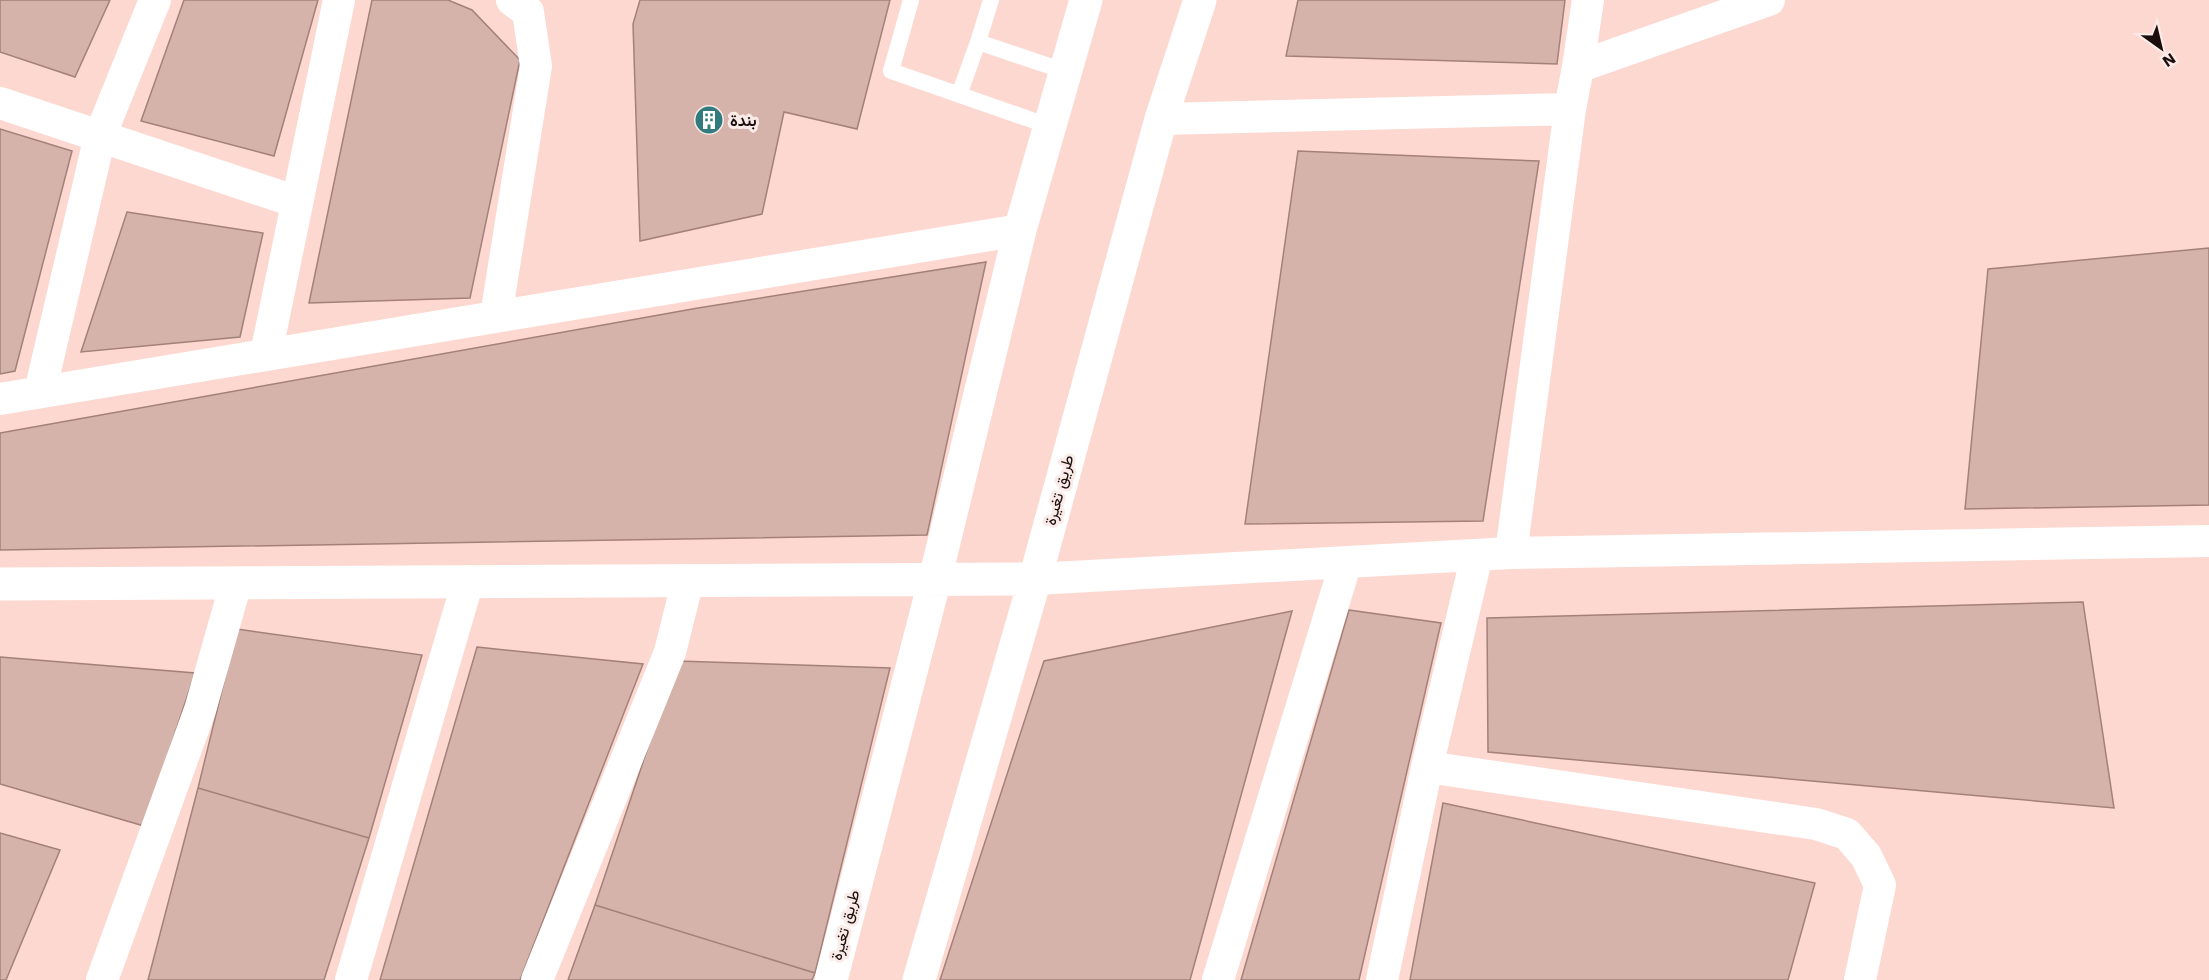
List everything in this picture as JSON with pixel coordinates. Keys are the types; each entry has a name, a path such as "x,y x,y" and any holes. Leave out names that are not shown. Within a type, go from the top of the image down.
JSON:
{"main road":[{"name":"طريق تغيرة","path":"831,980 935,579 1020,230 1086,0"},
{"name":"طريق تغيرة","path":"918,980 1035,579 1161,119 1200,0"},
{"path":"0,584 1035,579"}],"street":[{"path":"40,392 100,136 155,0"},
{"path":"266,354 339,0"},
{"path":"496,316 536,66 528,12 512,0"},
{"path":"1511,553 1570,109 1588,0"},
{"path":"1578,67 1769,0"},
{"path":"0,103 297,202"},
{"path":"1161,119 1570,109"},
{"path":"0,399 1020,230"},
{"path":"1035,579 1511,553 2209,541"},
{"path":"1382,980 1427,767 1477,555"},
{"path":"1218,980 1346,562"},
{"path":"537,980 670,652 688,580"},
{"path":"351,980 468,581"},
{"path":"102,980 200,710 236,583"},
{"path":"1427,767 1816,824 1848,834 1866,856 1880,885 1860,980"}],"lane":[{"path":"911,0 891,71 1049,126"},
{"path":"959,95 990,0"},
{"path":"978,42 1064,71"}],"building":[{"path":"0,0 110,0 75,77 0,52"},
{"path":"184,0 318,0 274,156 141,121"},
{"path":"372,0 448,0 472,10 520,60 470,298 309,303"},
{"name":"بندة","path":"640,0 890,0 857,129 784,112 762,214 640,241 633,24"},
{"path":"1298,0 1565,0 1557,64 1286,56"},
{"path":"0,129 72,151 15,371 0,374"},
{"path":"1298,151 1539,161 1483,521 1245,524"},
{"path":"127,212 263,233 240,337 81,352"},
{"path":"2209,248 2209,505 1965,509 1988,269"},
{"path":"986,262 927,535 0,550 0,433 698,308"},
{"path":"2083,602 2114,808 1488,752 1487,618"},
{"path":"1349,610 1441,623 1359,980 1241,980"},
{"path":"1292,611 1190,980 940,980 1044,661"},
{"path":"237,629 422,655 369,838 198,788"},
{"path":"477,647 643,664 520,980 380,980"},
{"path":"0,657 195,673 144,826 0,784"},
{"path":"677,661 890,668 815,973 595,905"},
{"path":"198,788 369,838 324,980 148,980"},
{"path":"1443,803 1815,883 1788,980 1410,980"},
{"path":"0,833 60,850 6,980 0,980"},
{"path":"595,905 815,973 812,980 568,980"}],"place":[{"name":"بندة","path":"709,120"}]}
